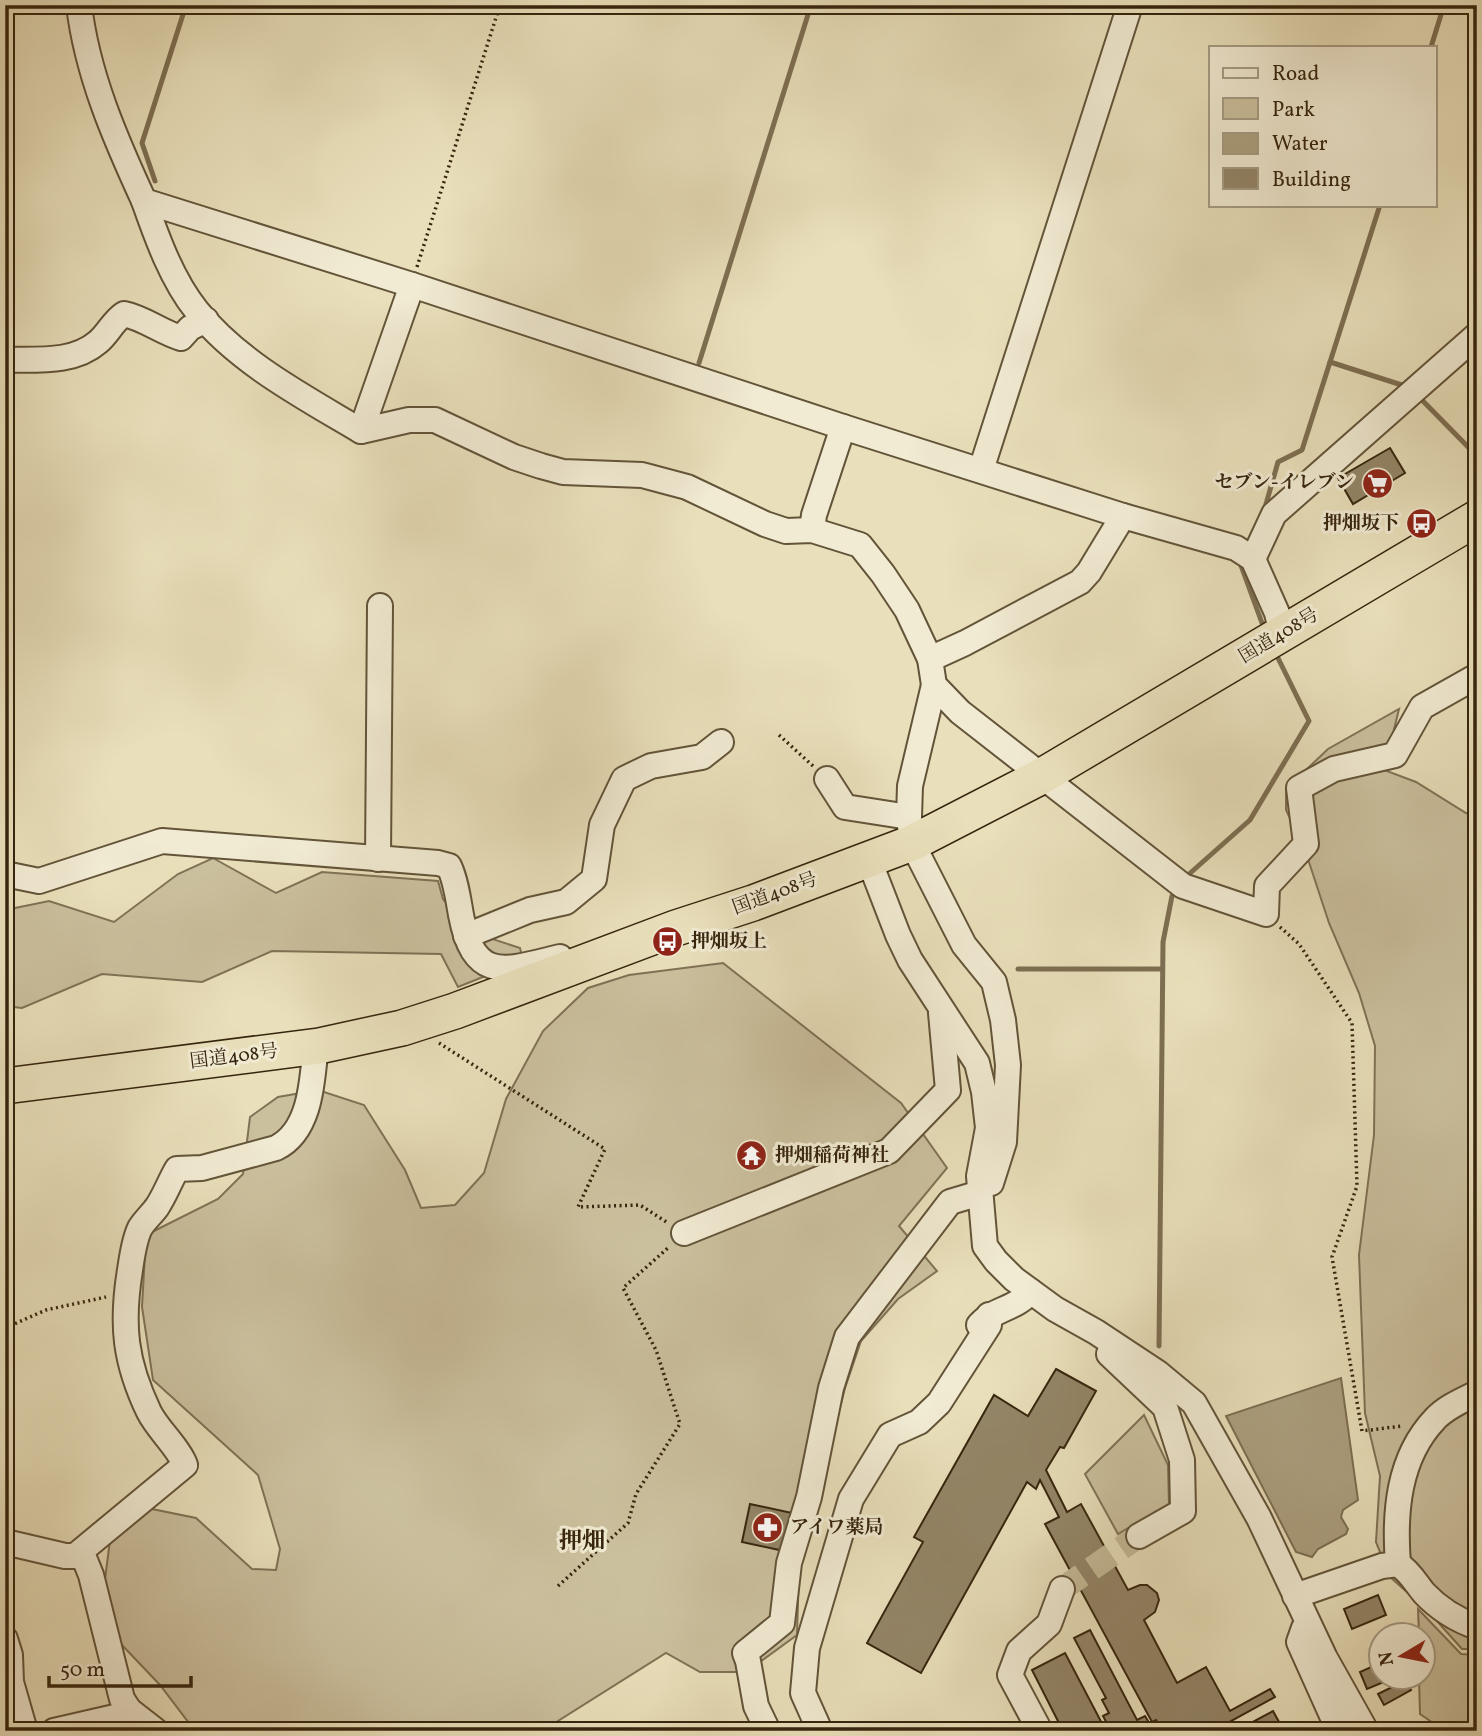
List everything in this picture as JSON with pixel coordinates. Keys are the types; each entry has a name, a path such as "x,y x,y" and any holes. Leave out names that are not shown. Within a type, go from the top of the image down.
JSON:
{"highway":[{"name":"国道408号","path":"5,1086 319,1046 410,1025 869,860 911,830 1042,776 1477,518"}],"street":[{"path":"79,5 96,85 113,132 177,282 198,312 250,362 360,431 409,420 435,420 541,467 564,472 642,474 687,488 786,531 812,530 860,545 883,574 907,610 930,659 934,685 910,786 911,830 964,945 994,982 1003,1020 1008,1065 1004,1142 981,1201"},
{"path":"981,470 1130,5"},
{"path":"144,201 412,285 1123,516 1236,548 1253,559 1277,612 1282,635"},
{"path":"360,431 412,285"},
{"path":"5,360 58,359 77,354 97,343 124,314 133,315 164,333 181,338 190,328 206,320"},
{"path":"1253,559 1274,514 1477,335"},
{"path":"812,530 814,515 843,427"},
{"path":"930,659 1080,582 1123,516"},
{"path":"378,859 380,606"},
{"path":"934,685 960,712 1183,886 1266,914 1267,886 1306,844 1299,788 1334,769 1395,755 1422,707 1477,676"},
{"path":"466,936 530,910 566,902 594,879 602,825 624,779 651,766 702,757 721,742"},
{"path":"827,779 845,807 911,830"},
{"path":"5,874 39,881 162,841 438,863 449,866 453,874 466,936 476,955 495,968 510,970 676,928"},
{"path":"869,860 910,960 977,1063 988,1128 979,1176 985,1245 996,1261 1030,1291 1158,1373 1194,1403 1259,1518 1307,1621 1366,1731"},
{"path":"684,1233 889,1151 948,1090 941,1009"},
{"path":"5,1542 75,1556 82,1553 185,1465 183,1458 152,1417 138,1388 126,1347 126,1293 140,1228 158,1206 177,1169 202,1168 287,1143 299,1127 307,1108 315,1053 319,1046"},
{"path":"768,1731 756,1706 748,1661 744,1653 782,1623 789,1563 808,1497 831,1388 847,1337 950,1202 981,1201"},
{"path":"820,1731 803,1693 807,1648 851,1499 890,1434 919,1422 939,1403 989,1325 989,1315 1024,1300 1030,1291"},
{"path":"1096,1332 1107,1352 1165,1408 1182,1460 1183,1511 1139,1536"},
{"path":"1398,1564 1396,1535 1402,1477 1412,1449 1435,1419 1477,1393"},
{"path":"82,1553 91,1575 122,1699 129,1710 156,1731"},
{"path":"1295,1595 1382,1566 1398,1564 1410,1572 1424,1593 1443,1610 1462,1622 1477,1627"},
{"path":"1040,1731 1010,1675 1019,1651 1049,1624 1062,1589"},
{"path":"1307,1621 1299,1642 1339,1731"},
{"path":"5,1639 10,1655 11,1682 25,1731"},
{"path":"54,1731 115,1717 129,1710"}],"path":[{"path":"412,285 500,5"},
{"path":"779,735 827,779"},
{"path":"1266,914 1299,944 1352,1023 1357,1186 1332,1257 1362,1431 1417,1425 1428,1429"},
{"path":"410,1025 605,1149 578,1207 640,1205 684,1233 623,1288 656,1350 680,1424 636,1494 628,1523 558,1586"},
{"path":"5,1328 46,1310 126,1293"}],"green space":[{"path":"1399,709 1384,770 1416,782 1466,813 1477,816 1477,1649 1462,1649 1428,1611 1390,1577 1376,1542 1380,1476 1365,1413 1359,1255 1374,1135 1375,1046 1359,993 1329,923 1305,850 1286,810 1286,789 1328,749"},
{"path":"213,858 276,893 322,872 438,881 443,899 468,931 520,948 523,961 458,987 441,954 272,951 202,982 102,974 22,1008 5,1006 5,910 49,901 114,922 178,874"},
{"path":"723,963 901,1103 947,1168 899,1226 937,1271 898,1299 861,1341 845,1388 799,1571 797,1635 746,1672 700,1672 666,1653 542,1731 195,1731 160,1685 120,1643 104,1587 110,1540 127,1504 196,1518 252,1569 276,1570 280,1549 258,1475 153,1380 142,1307 146,1235 218,1199 243,1174 250,1117 278,1097 318,1090 364,1105 405,1170 421,1208 455,1205 484,1173 506,1099 543,1031 588,988 629,975"},
{"path":"1144,1415 1168,1465 1169,1504 1118,1534 1085,1474"},
{"path":"1418,1609 1429,1620 1418,1620"},
{"path":"1436,1628 1461,1654 1477,1655 1477,1731 1445,1731 1420,1714 1419,1690 1436,1690"}],"water":[{"path":"1341,1378 1358,1500 1343,1510 1341,1517 1348,1529 1346,1534 1318,1549 1312,1557 1296,1552 1226,1416"}],"building":[{"path":"1390,448 1405,473 1353,504 1338,478"},
{"path":"1056,1369 1096,1391 1064,1448 1060,1447 1046,1470 1067,1512 1081,1504 1128,1590 1147,1585 1157,1593 1159,1600 1155,1612 1144,1620 1177,1683 1206,1667 1230,1711 1270,1689 1275,1697 1213,1731 1162,1731 1156,1720 1152,1722 1045,1524 1059,1517 1040,1480 1036,1489 1027,1482 921,1673 867,1643 923,1542 914,1537 994,1395 1028,1416"},
{"name":"アイワ薬局","path":"750,1504 792,1513 784,1551 742,1542"},
{"path":"1378,1595 1386,1615 1366,1620 1366,1623 1352,1629 1344,1609"},
{"path":"1090,1630 1137,1720 1145,1716 1151,1726 1157,1723 1161,1731 1111,1731 1103,1716 1109,1713 1102,1700 1106,1698 1074,1638"},
{"path":"1065,1653 1106,1731 1063,1731 1032,1670"},
{"path":"1366,1669 1366,1687 1360,1672"},
{"path":"1386,1690 1411,1690 1384,1705 1378,1694"},
{"path":"1273,1711 1284,1731 1236,1731"},
{"path":"1021,1721 1026,1731 1003,1731"}],"waterway":[{"path":"155,181 142,143 186,5"},
{"path":"699,363 811,5"},
{"path":"1431,46 1444,5"},
{"path":"1264,511 1278,462 1302,450 1380,206"},
{"path":"1330,362 1408,387"},
{"path":"1418,396 1477,456"},
{"path":"1239,560 1262,623"},
{"path":"1188,875 1250,820 1309,721 1277,656"},
{"path":"1159,1346 1163,942 1172,896"},
{"path":"1018,969 1162,969"}],"tunnel":[{"path":"1062,1589 1139,1536"}],"place":[{"name":"セブン-イレブン","path":"1377,483"},
{"name":"押畑坂下","path":"1422,524"},
{"name":"押畑坂上","path":"668,942"},
{"name":"押畑稲荷神社","path":"752,1156"},
{"name":"アイワ薬局","path":"767,1528"}],"district":[{"name":"押畑","path":"582,1542"}]}
